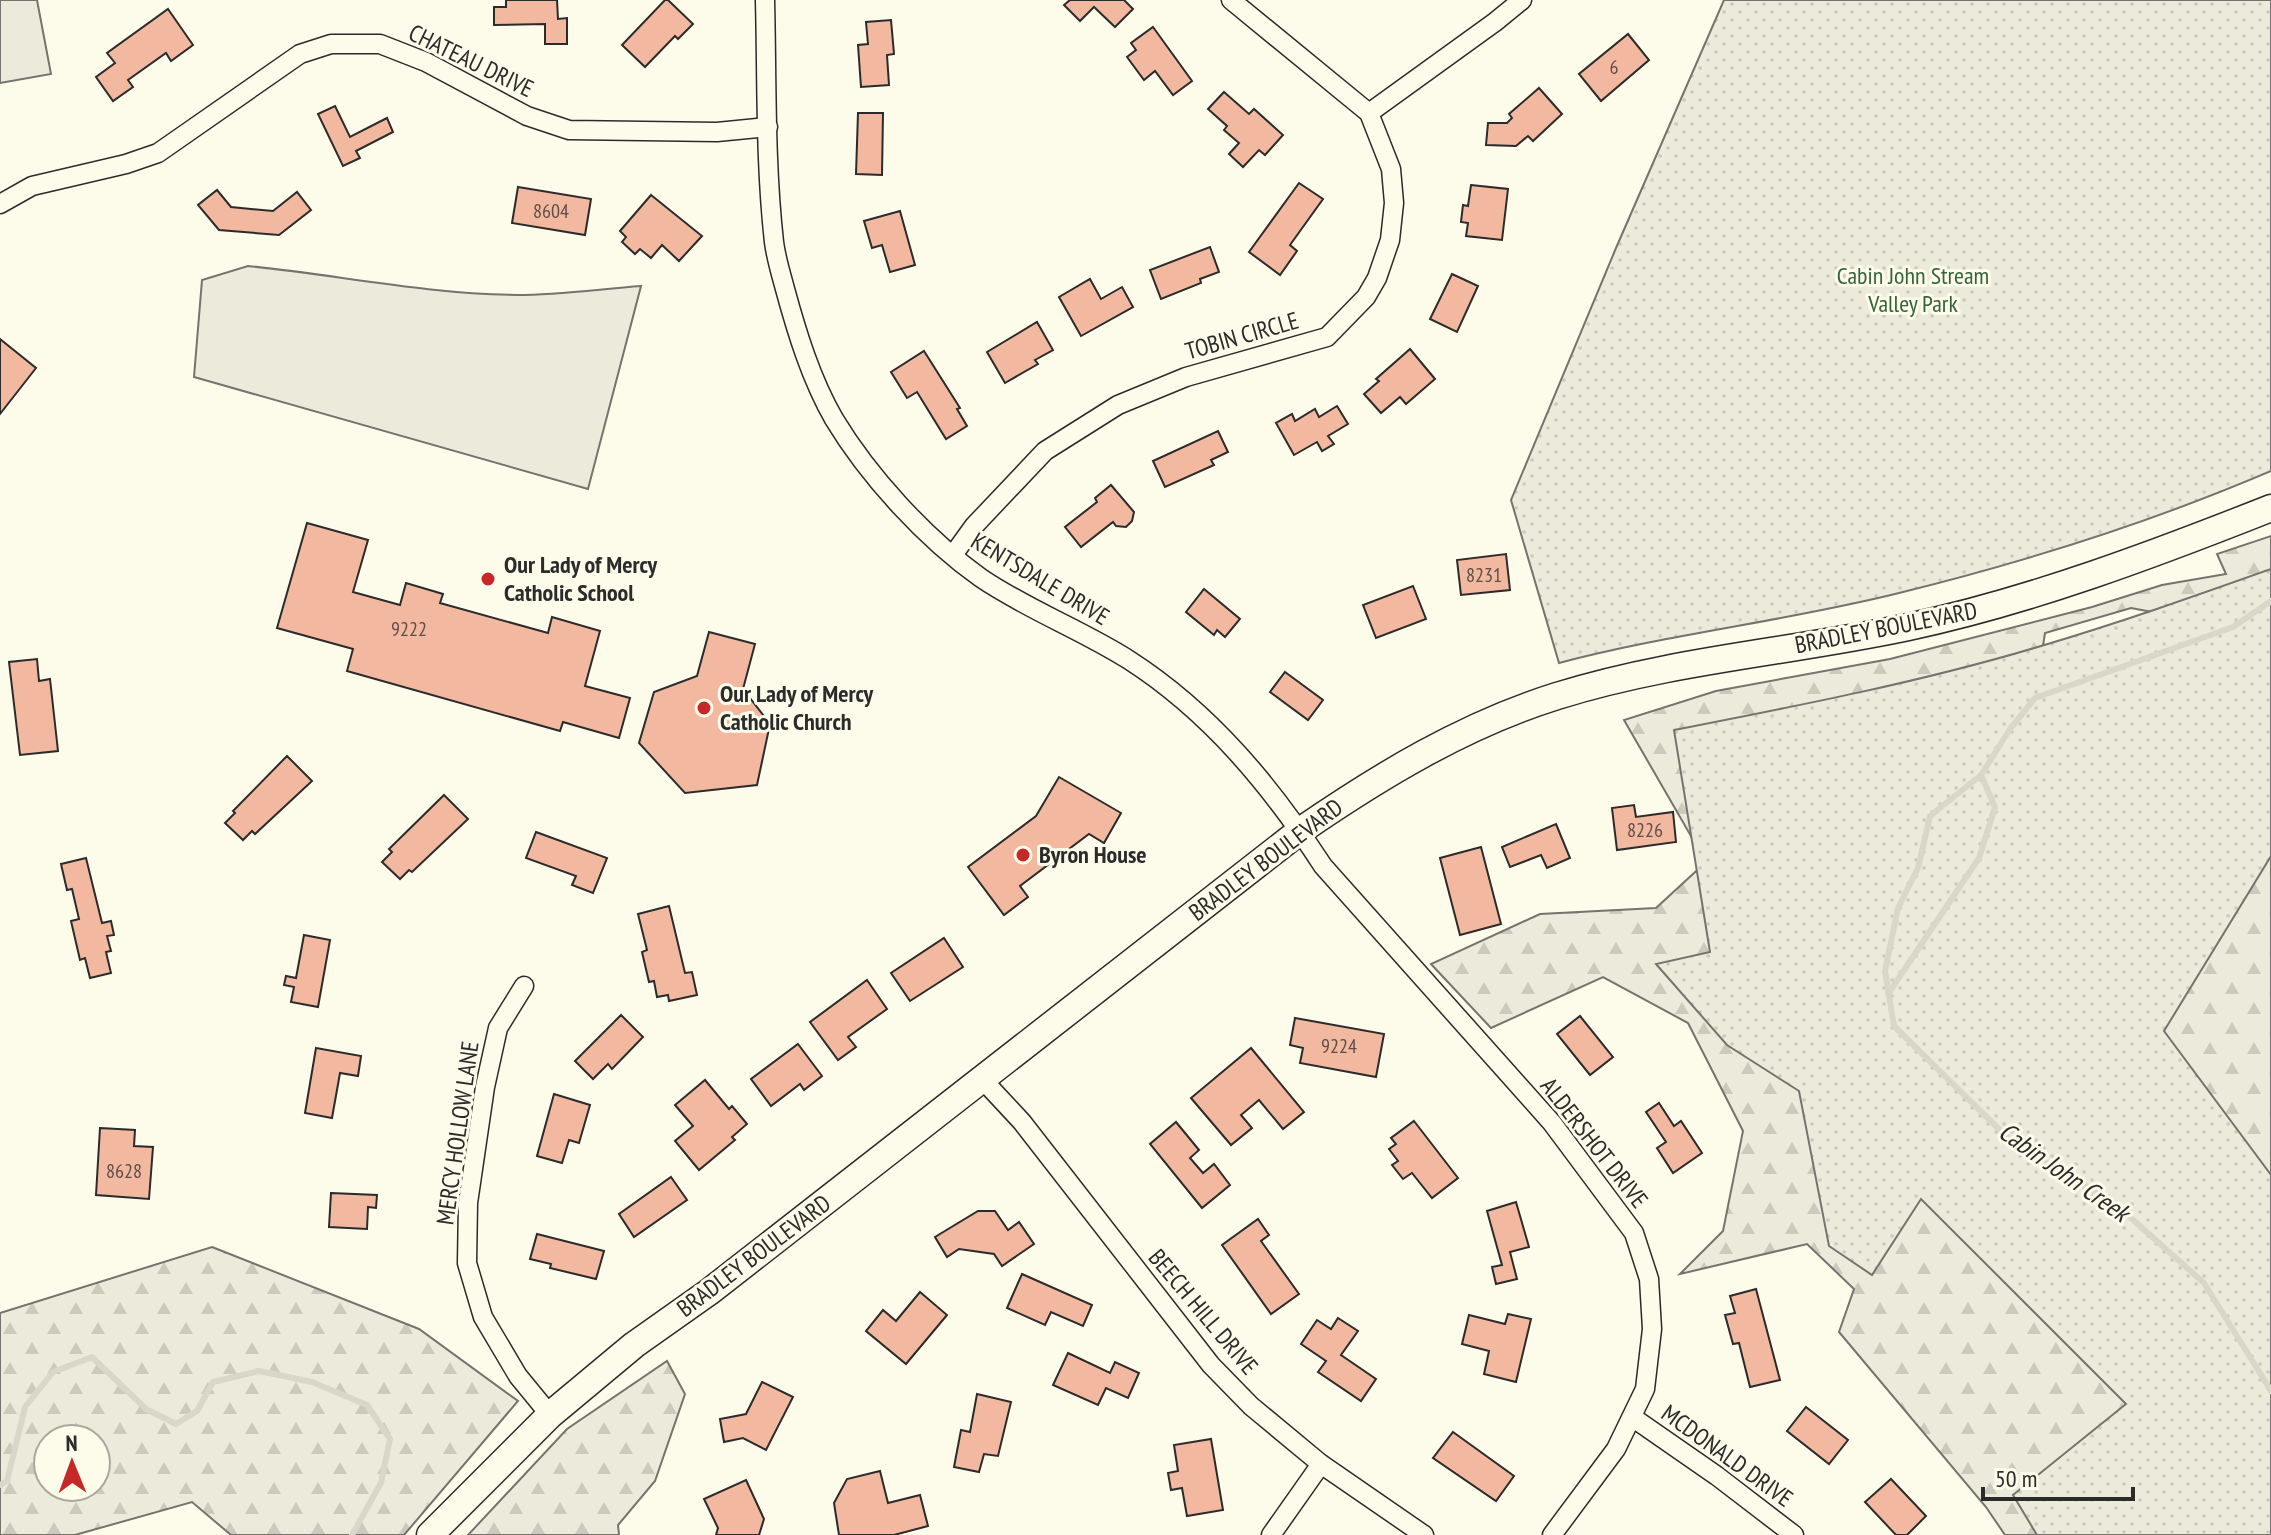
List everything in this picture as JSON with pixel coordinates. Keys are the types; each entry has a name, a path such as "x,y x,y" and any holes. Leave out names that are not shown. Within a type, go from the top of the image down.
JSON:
{"main road":[{"name":"BRADLEY BOULEVARD","path":"430,1535 550,1415 634,1345 709,1292 1300,831 1355,793 1456,736 1556,696 1662,669 1893,630 1999,604 2191,539 2271,508"}],"street":[{"name":"KENTSDALE DRIVE","path":"765,0 774,244 795,327 834,418 862,460 897,502 953,555 983,579 1128,660 1172,690 1242,755 1300,831"},
{"name":"TOBIN CIRCLE","path":"953,555 974,526 1045,451 1118,405 1186,377 1327,337 1366,297 1377,278 1390,240 1394,203 1391,169 1369,113 1231,0"},
{"path":"1369,113 1522,0"},
{"name":"CHATEAU DRIVE","path":"0,204 32,186 126,164 158,153 300,54 331,44 380,44 426,62 527,116 569,130 717,132 768,127"},
{"name":"ALDERSHOT DRIVE","path":"1300,831 1323,866 1552,1123 1634,1233 1649,1279 1652,1329 1645,1389 1616,1449 1552,1535"},
{"name":"MERCY HOLLOW LANE","path":"524,986 498,1028 485,1087 468,1203 467,1263 483,1317 518,1376 550,1415"},
{"name":"BEECH HILL DRIVE","path":"983,1080 1022,1122 1211,1365 1251,1406 1321,1464 1424,1535"},
{"name":"MCDONALD DRIVE","path":"1632,1417 1794,1535"},
{"path":"1271,1535 1321,1464"}],"green space":[{"path":"0,0 37,0 51,74 0,83"},
{"name":"Cabin John Stream Valley Park","path":"1724,0 2271,0 2271,471 2135,524 1950,580 1860,602 1645,643 1559,663 1511,500"},
{"path":"248,266 484,294 548,294 641,286 588,489 194,377 202,280"},
{"path":"2271,536 2271,1535 2005,1535 1986,1507 1839,1332 1854,1289 1807,1244 1680,1274 1723,1231 1743,1131 1688,1023 1603,977 1491,1028 1431,964 1540,914 1656,908 1706,862 1624,720 1716,691 1890,659 2092,607 2162,585 2226,574 2217,554","holes":["2131,608 2232,627 2035,697 2045,633"]},
{"path":"2271,569 2271,856 2164,1031 2271,1175 2271,1535 2037,1535 2013,1495 2126,1404 1921,1199 1872,1275 1829,1246 1799,1091 1727,1045 1656,964 1710,952 1674,730 1859,692 1996,659 2128,619"},
{"path":"212,1247 419,1329 518,1401 404,1535 231,1535 192,1502 75,1535 0,1535 0,1313"},
{"path":"667,1361 685,1394 655,1481 618,1525 619,1535 468,1535 567,1429"}],"building":[{"path":"506,0 557,0 558,19 567,18 567,44 545,44 545,24 494,25 494,7 506,7"},
{"path":"665,0 693,24 678,39 675,36 645,67 622,45"},
{"path":"1070,0 1124,0 1133,9 1115,27 1094,7 1080,21 1064,5"},
{"path":"168,9 193,45 171,61 166,53 128,80 133,87 113,101 96,77 115,63 107,53"},
{"path":"891,20 894,54 887,55 889,85 861,87 858,45 868,44 866,22"},
{"path":"1153,27 1192,81 1173,95 1155,71 1144,80 1127,57 1136,50 1131,43"},
{"path":"1628,34 1649,60 1601,101 1579,74"},
{"path":"1539,88 1562,114 1533,141 1528,136 1516,146 1486,145 1488,123 1507,123 1512,118 1509,114"},
{"path":"1224,92 1249,114 1254,109 1283,135 1265,155 1259,150 1243,167 1229,154 1239,143 1224,130 1227,126 1208,109"},
{"path":"335,106 350,137 387,118 393,132 356,151 360,158 343,166 318,114"},
{"path":"858,113 883,113 882,175 856,174"},
{"path":"1299,183 1323,199 1290,245 1297,251 1280,275 1249,252"},
{"path":"1471,185 1508,189 1502,240 1466,236 1468,223 1461,222 1463,205 1468,206"},
{"path":"518,187 591,199 585,235 512,223"},
{"path":"217,190 231,207 273,211 297,192 311,210 279,235 219,230 198,205"},
{"path":"651,195 702,236 679,261 662,245 651,258 640,249 635,254 622,242 626,237 620,231"},
{"path":"900,211 915,265 890,272 882,245 872,248 864,221"},
{"path":"1210,247 1219,272 1161,299 1150,270"},
{"path":"1452,274 1478,286 1457,332 1430,319"},
{"path":"1090,279 1101,299 1122,287 1133,307 1081,336 1059,297"},
{"path":"1037,322 1053,350 1035,360 1038,364 1005,383 987,352"},
{"path":"0,339 36,368 0,414"},
{"path":"1410,349 1435,379 1406,404 1400,397 1381,413 1364,394"},
{"path":"924,351 960,408 957,409 967,426 946,439 917,392 907,398 891,372"},
{"path":"1337,406 1348,424 1328,436 1334,444 1322,451 1317,442 1294,455 1276,423 1292,414 1295,421 1315,409 1319,417"},
{"path":"1218,431 1228,452 1211,460 1214,465 1165,487 1153,461"},
{"path":"1111,485 1134,512 1132,521 1126,527 1116,526 1113,522 1081,547 1065,527 1097,502 1095,498"},
{"path":"307,523 368,540 353,592 400,605 406,583 443,594 440,603 548,633 552,617 600,631 585,686 630,698 619,738 563,722 560,731 347,671 353,649 277,628"},
{"path":"1506,554 1510,590 1461,595 1457,560"},
{"path":"1413,586 1426,619 1376,638 1363,605"},
{"path":"1204,589 1240,619 1225,637 1217,630 1214,635 1186,612"},
{"name":"Our Lady of Mercy Catholic Church","path":"709,632 755,644 743,689 770,724 757,785 685,793 639,743 654,692 697,676"},
{"path":"37,659 39,681 50,679 58,751 20,755 9,662"},
{"path":"1285,672 1323,700 1308,720 1270,692"},
{"path":"287,756 312,781 255,834 252,831 243,840 225,823"},
{"name":"Byron House","path":"1059,777 1121,813 1104,843 1089,834 1020,886 1028,897 1004,915 968,867 1036,816"},
{"path":"444,795 468,819 412,872 409,870 400,879 382,862 392,852 389,849"},
{"path":"1634,805 1636,817 1673,812 1676,842 1617,850 1612,808"},
{"path":"1556,824 1570,858 1547,868 1541,855 1510,867 1502,847"},
{"path":"536,832 607,858 593,893 572,885 576,876 526,858"},
{"path":"1481,847 1501,924 1460,935 1440,858"},
{"path":"86,858 102,923 111,921 114,935 107,936 111,951 106,952 111,973 90,978 85,958 80,960 71,921 79,919 72,889 67,890 61,864"},
{"path":"669,906 685,973 692,972 697,995 669,1001 668,995 657,997 654,981 649,982 642,952 647,950 638,914"},
{"path":"304,935 330,940 318,1007 291,1002 294,987 284,985 286,976 296,978"},
{"path":"944,938 963,967 910,1001 891,973"},
{"path":"867,980 887,1009 848,1037 856,1047 838,1060 810,1022"},
{"path":"621,1015 643,1037 612,1069 608,1064 593,1079 575,1061"},
{"path":"1580,1016 1613,1057 1590,1075 1557,1034"},
{"path":"1295,1018 1384,1034 1376,1077 1300,1063 1303,1048 1290,1045"},
{"path":"798,1044 822,1076 804,1090 800,1084 771,1106 751,1079"},
{"path":"316,1048 361,1056 358,1076 340,1073 332,1118 305,1113"},
{"path":"1251,1048 1304,1112 1283,1129 1259,1100 1241,1115 1252,1128 1231,1145 1191,1098"},
{"path":"705,1080 729,1109 732,1106 747,1124 732,1137 735,1140 699,1170 675,1141 693,1126 675,1105"},
{"path":"554,1094 590,1105 579,1143 569,1140 562,1163 537,1156"},
{"path":"1659,1103 1674,1126 1681,1121 1702,1153 1673,1173 1657,1148 1666,1142 1646,1112"},
{"path":"1414,1121 1458,1178 1432,1198 1412,1173 1403,1179 1392,1165 1398,1161 1389,1149 1396,1144 1391,1138"},
{"path":"1176,1122 1199,1150 1190,1158 1203,1173 1214,1164 1230,1185 1202,1208 1150,1144"},
{"path":"100,1128 135,1130 134,1146 153,1147 149,1199 96,1195"},
{"path":"671,1177 687,1200 634,1237 619,1214"},
{"path":"331,1193 377,1195 376,1208 368,1207 367,1229 329,1227"},
{"path":"1516,1202 1529,1247 1510,1252 1517,1279 1496,1284 1492,1267 1502,1265 1487,1211"},
{"path":"978,1211 995,1211 1008,1230 1019,1222 1034,1244 1002,1266 994,1254 959,1249 947,1257 935,1237"},
{"path":"1258,1219 1269,1235 1261,1241 1299,1294 1271,1314 1222,1245"},
{"path":"537,1234 604,1251 596,1279 550,1268 551,1264 530,1259"},
{"path":"1022,1274 1092,1305 1083,1326 1051,1312 1045,1325 1007,1308"},
{"path":"1756,1289 1780,1380 1750,1387 1739,1343 1733,1344 1725,1315 1735,1313 1730,1296"},
{"path":"920,1292 947,1315 906,1364 866,1331 883,1310 896,1321"},
{"path":"1508,1314 1531,1319 1516,1382 1484,1374 1489,1351 1462,1344 1469,1315 1505,1324"},
{"path":"1338,1318 1358,1331 1341,1355 1376,1379 1361,1401 1318,1372 1326,1361 1301,1344 1317,1320 1331,1329"},
{"path":"1068,1353 1110,1373 1115,1362 1139,1373 1128,1398 1106,1388 1098,1405 1053,1385"},
{"path":"762,1382 793,1397 766,1450 743,1438 724,1442 720,1419 746,1414"},
{"path":"977,1394 1011,1402 998,1456 984,1454 979,1472 954,1467 961,1430 970,1432"},
{"path":"1806,1407 1848,1440 1829,1464 1787,1431"},
{"path":"1453,1432 1514,1476 1496,1501 1433,1458"},
{"path":"1211,1439 1223,1510 1187,1516 1182,1488 1171,1490 1168,1473 1178,1471 1174,1445"},
{"path":"880,1471 888,1503 920,1495 928,1526 894,1535 839,1535 834,1503 847,1479"},
{"path":"1891,1479 1926,1516 1907,1535 1896,1535 1865,1502"},
{"path":"746,1480 764,1519 759,1535 716,1535 718,1528 704,1499"}],"waterway":[{"name":"Cabin John Creek","path":"2271,601 2233,627 2035,698 2010,729 1981,775 1930,816 1918,868 1898,908 1885,971 1894,1026 2014,1144 2113,1202 2204,1283 2271,1391"},
{"name":"Cabin John Creek","path":"1888,994 1979,858 1995,807 1981,775"},
{"path":"0,1485 7,1481 25,1407 53,1372 92,1357 146,1409 176,1424 197,1411 213,1382 259,1371 312,1382 367,1405 390,1439 381,1483 352,1535"}],"place":[{"name":"Our Lady of Mercy Catholic School","path":"488,579"},
{"name":"Our Lady of Mercy Catholic Church","path":"704,708"},
{"name":"Byron House","path":"1023,855"}]}
